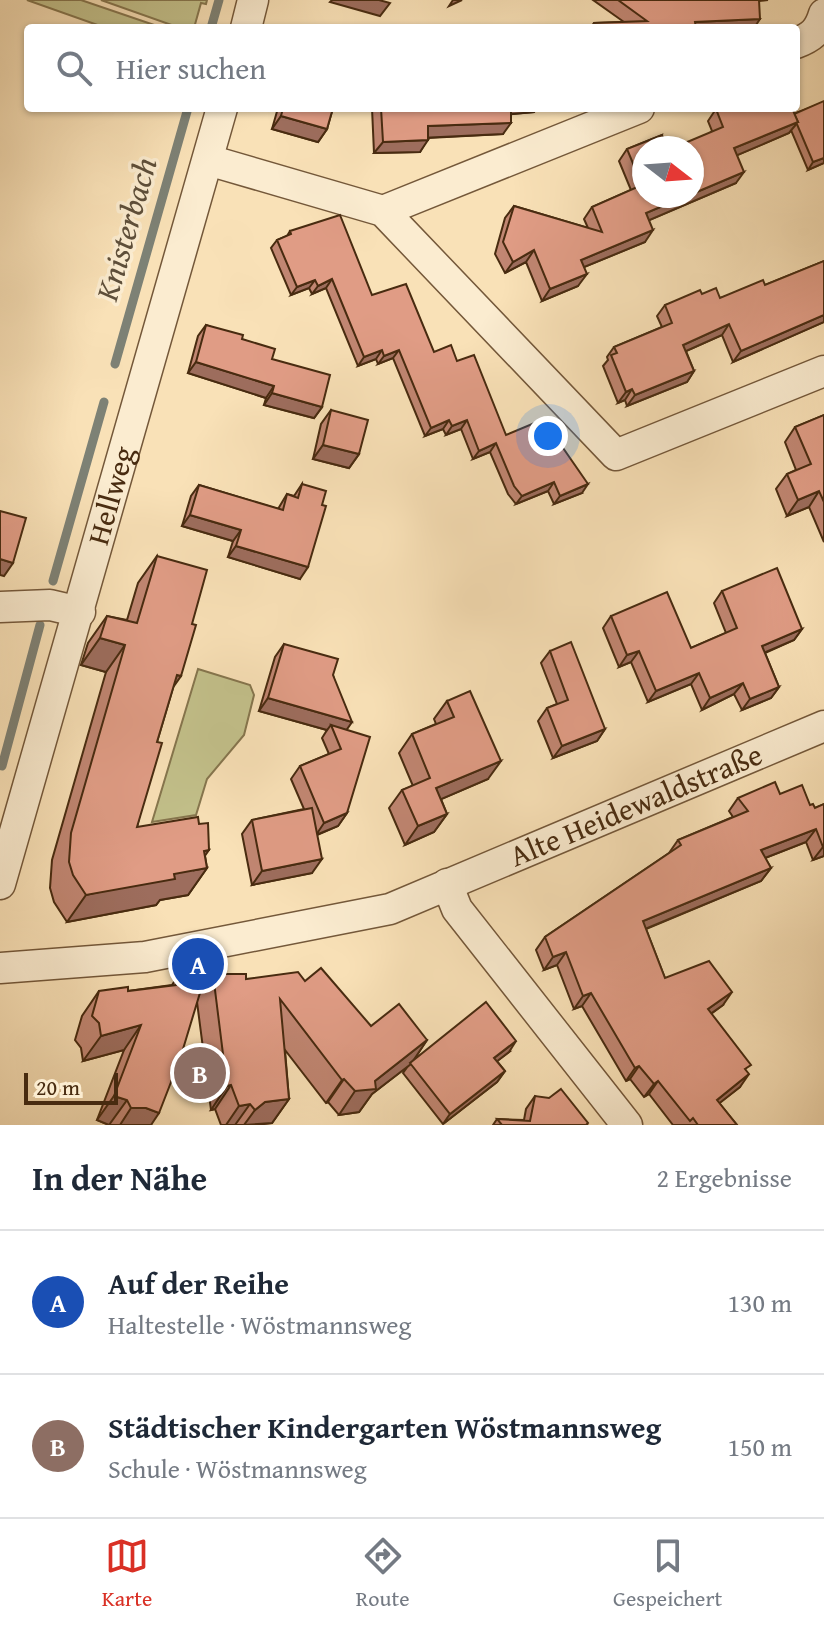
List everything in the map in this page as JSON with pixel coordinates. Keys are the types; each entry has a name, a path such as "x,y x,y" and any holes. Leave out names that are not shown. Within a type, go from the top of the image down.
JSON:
{"street":[{"path":"247,24 253,0"},
{"path":"800,42 812,37 824,14"},
{"name":"Hellweg","path":"0,884 221,112"},
{"path":"383,211 629,112"},
{"path":"208,160 383,211 616,455 824,371"},
{"path":"0,607 50,605 80,612"},
{"name":"Alte Heidewaldstraße","path":"0,968 158,955 390,909 824,726"},
{"path":"447,884 457,909 627,1125"}],"shaded area":[{"path":"27,0 81,0 151,24 95,24"},
{"path":"101,0 207,0 206,4 201,3 195,24 169,24"},
{"path":"198,669 250,685 254,695 244,735 207,779 196,815 152,822"}],"building":[{"path":"618,0 759,0 760,19 695,24 594,24 647,21"},
{"path":"824,101 824,158 813,162 796,122 794,114"},
{"path":"282,112 332,112 327,129 281,116"},
{"path":"381,112 511,112 511,123 428,126 428,140 383,142"},
{"path":"717,112 794,112 798,122 734,148 744,172 704,189 704,136 702,136 723,127"},
{"path":"632,189 632,208 658,208 646,213 653,230 581,260 587,274 550,289 534,250 513,262 503,242 514,206 602,232 592,207"},
{"path":"340,215 372,295 406,284 434,352 451,345 457,361 474,355 506,435 544,419 549,420 561,445 588,484 560,496 554,482 522,496 514,486 496,443 479,451 467,420 452,426 449,420 431,428 399,350 384,356 382,350 364,357 332,279 318,286 315,280 297,287 277,240 291,234 290,231"},
{"path":"824,261 824,315 741,351 729,324 683,345 694,371 635,395 632,389 626,392 611,355 617,353 614,347 672,323 665,305 700,290 702,294 716,288 720,298 763,280 765,285"},
{"path":"206,325 243,335 242,339 275,349 272,359 330,375 322,407 272,393 274,386 196,362"},
{"path":"331,410 368,420 359,454 323,445"},
{"path":"824,415 824,502 819,491 798,500 787,474 811,464 795,427"},
{"path":"302,484 326,491 322,505 326,506 308,567 236,546 241,530 190,515 199,485 283,510 287,494 298,498"},
{"path":"0,511 26,518 13,563 0,559"},
{"path":"157,556 207,570 192,624 196,625 157,742 162,743 137,827 198,817 199,824 208,823 209,850 204,851 207,868 174,874 175,879 86,895 69,862 71,833 125,645 100,638 107,616 137,623"},
{"path":"777,568 802,629 762,646 779,687 750,699 743,683 710,698 699,673 656,691 639,651 627,655 611,616 667,592 691,648 737,628 722,591"},
{"path":"571,642 605,729 562,746 547,708 568,700 550,651"},
{"path":"284,644 338,659 333,675 352,722 268,698"},
{"path":"470,691 501,761 436,788 447,814 418,826 402,790 430,778 412,734 454,717 447,701"},
{"path":"331,725 370,737 347,813 324,823 300,766 341,749"},
{"path":"775,782 780,794 802,785 810,805 813,804 815,808 824,804 824,847 816,829 761,850 771,868 643,921 665,978 709,961 732,992 708,1009 751,1065 745,1069 749,1074 717,1100 737,1125 698,1125 693,1118 690,1121 658,1081 654,1084 639,1066 635,1068 591,993 583,996 566,952 553,957 545,937 681,845 678,840 748,811 738,798"},
{"path":"312,808 322,859 262,871 252,820"},
{"path":"321,968 371,1026 399,1004 427,1040 375,1081 376,1089 355,1091 342,1080 280,999 289,1099 265,1102 255,1110 250,1104 239,1106 231,1085 227,1086 213,974 246,974 246,979 298,972 305,981"},
{"path":"180,973 206,973 180,1059 159,1113 146,1108 131,1108 127,1100 114,1096 141,1025 101,1036 99,1023 92,1016 99,991 176,985"},
{"path":"486,1002 516,1041 494,1058 505,1071 450,1114 410,1063"},
{"path":"561,1089 588,1123 586,1125 502,1125 497,1119 530,1121 535,1096 549,1098"}],"waterway":[{"name":"Knisterbach","path":"212,24 219,0"},
{"name":"Knisterbach","path":"115,364 187,112"},
{"name":"Knisterbach","path":"53,581 104,402"},
{"name":"Knisterbach","path":"2,766 40,625"}],"place":[{"name":"Auf der Reihe","path":"198,964"},
{"name":"Städtischer Kindergarten Wöstmannsweg","path":"200,1073"}]}
